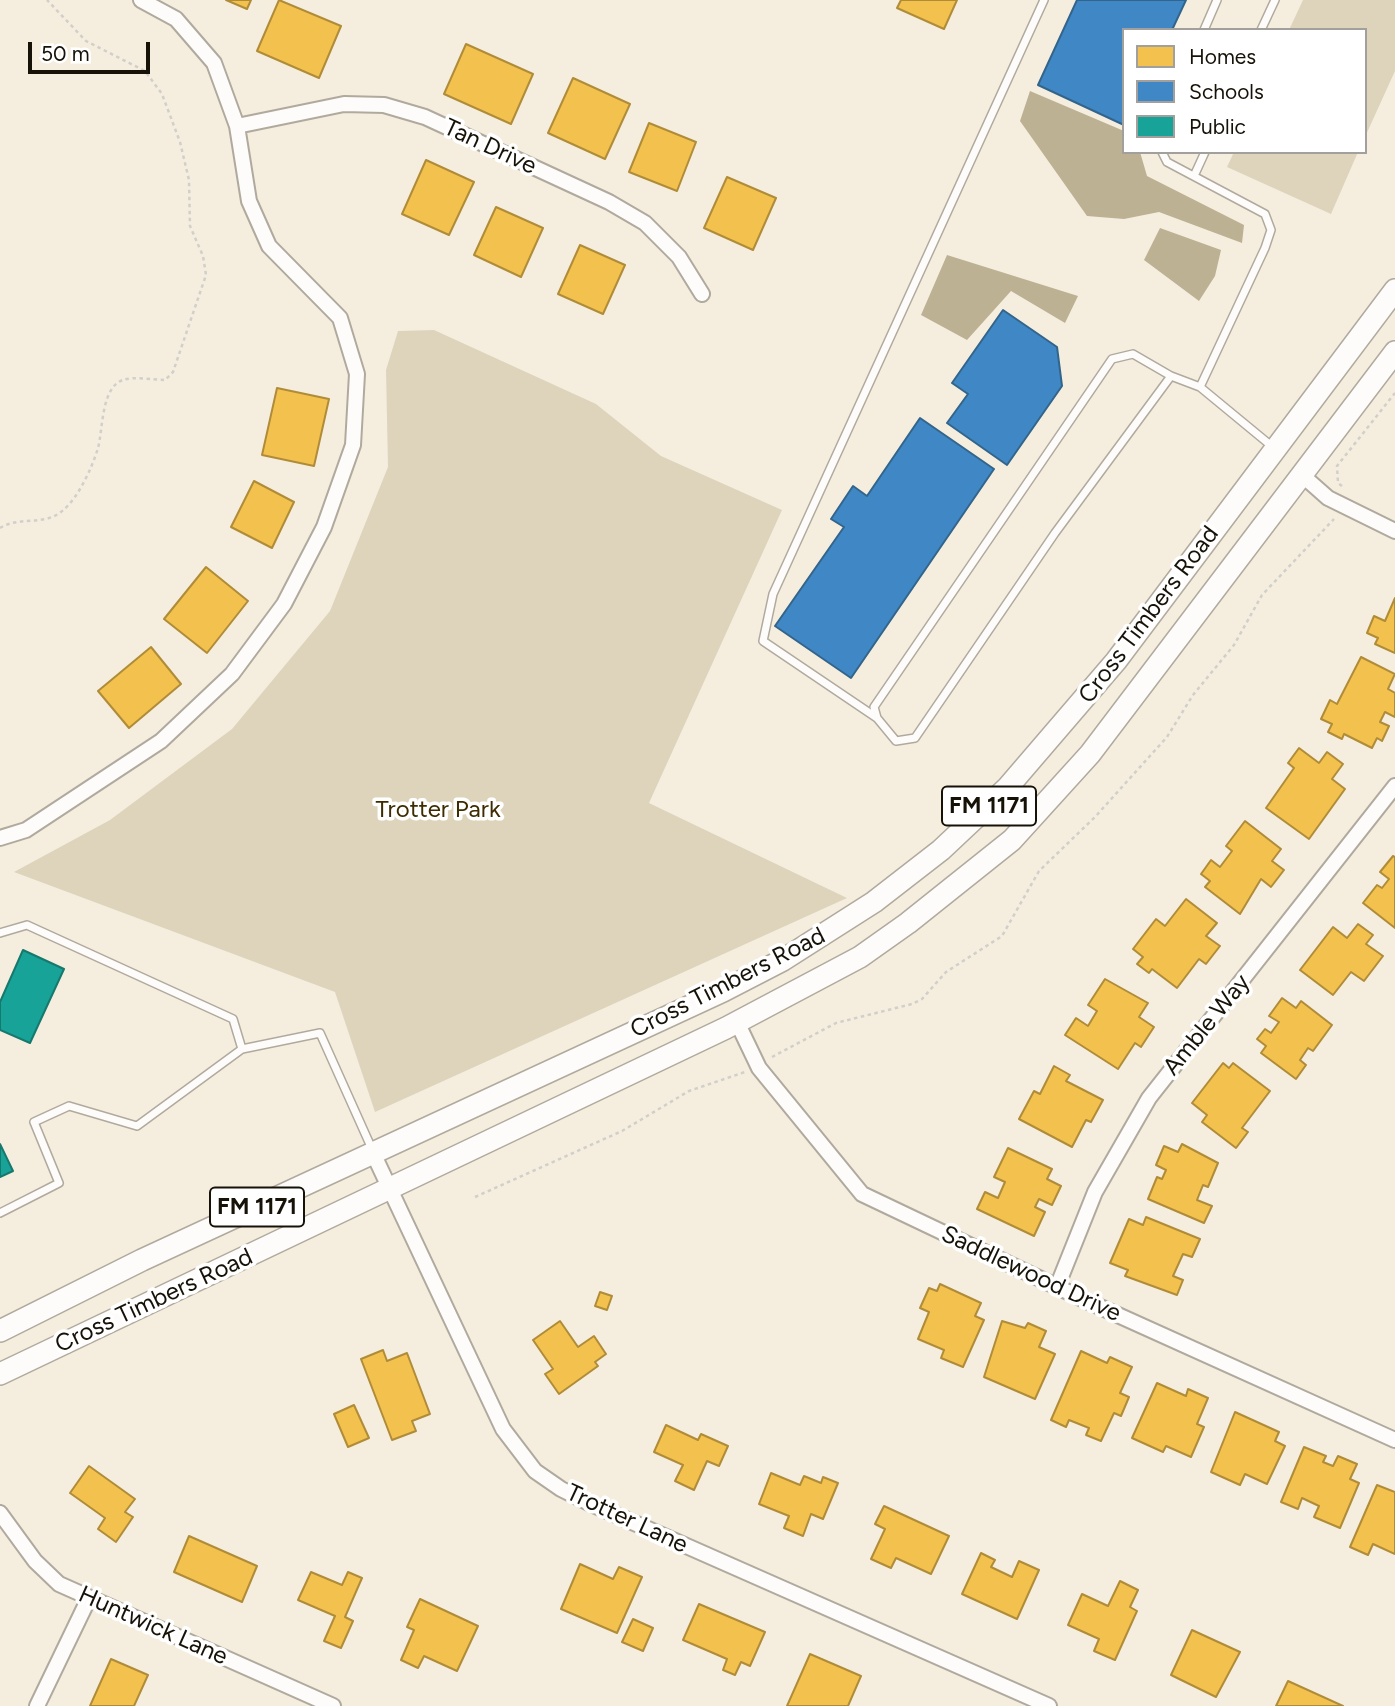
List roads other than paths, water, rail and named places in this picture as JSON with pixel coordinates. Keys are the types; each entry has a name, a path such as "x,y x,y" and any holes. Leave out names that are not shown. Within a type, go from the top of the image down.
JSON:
{"main road":[{"name":"Cross Timbers Road","path":"0,1331 142,1260 723,991 783,960 874,902 982,813 1074,713 1395,290"},
{"name":"Cross Timbers Road","path":"0,1374 737,1022 860,957 1012,840 1117,721 1395,352"},
{"path":"1274,448 1302,475"}],"street":[{"path":"0,838 26,830 161,741 232,674 290,593 324,527 353,444 357,374 340,318 269,246 249,201 237,125 214,63 176,19 141,0"},
{"name":"Tan Drive","path":"237,125 344,104 384,104 425,117 609,202 645,223 678,257 702,294"},
{"path":"1302,475 1328,498 1395,531"},
{"name":"Amble Way","path":"1057,1287 1096,1192 1149,1098 1395,786"},
{"name":"Saddlewood Drive","path":"737,1022 760,1068 862,1194 1057,1287 1395,1440"},
{"name":"Trotter Lane","path":"373,1153 503,1429 535,1471 589,1503 1049,1706"},
{"name":"Huntwick Lane","path":"0,1513 35,1561 59,1584 333,1706"},
{"path":"37,1706 89,1598"}],"lane":[{"path":"1044,0 773,594 763,641 877,718 896,741 915,738 1055,533 1171,376"},
{"path":"1205,28 1217,0"},
{"path":"1262,28 1275,0"},
{"path":"1164,154 1167,162 1265,214 1271,230 1200,387"},
{"path":"1194,176 1204,154"},
{"path":"877,718 874,707 1112,359 1133,354 1171,376 1200,387 1274,448"},
{"path":"0,933 27,925 233,1019 242,1049"},
{"path":"0,1213 59,1183 34,1122 69,1106 137,1126 242,1049 320,1033 373,1153"}],"park label":[{"name":"Trotter Park","path":"438,810"}]}
